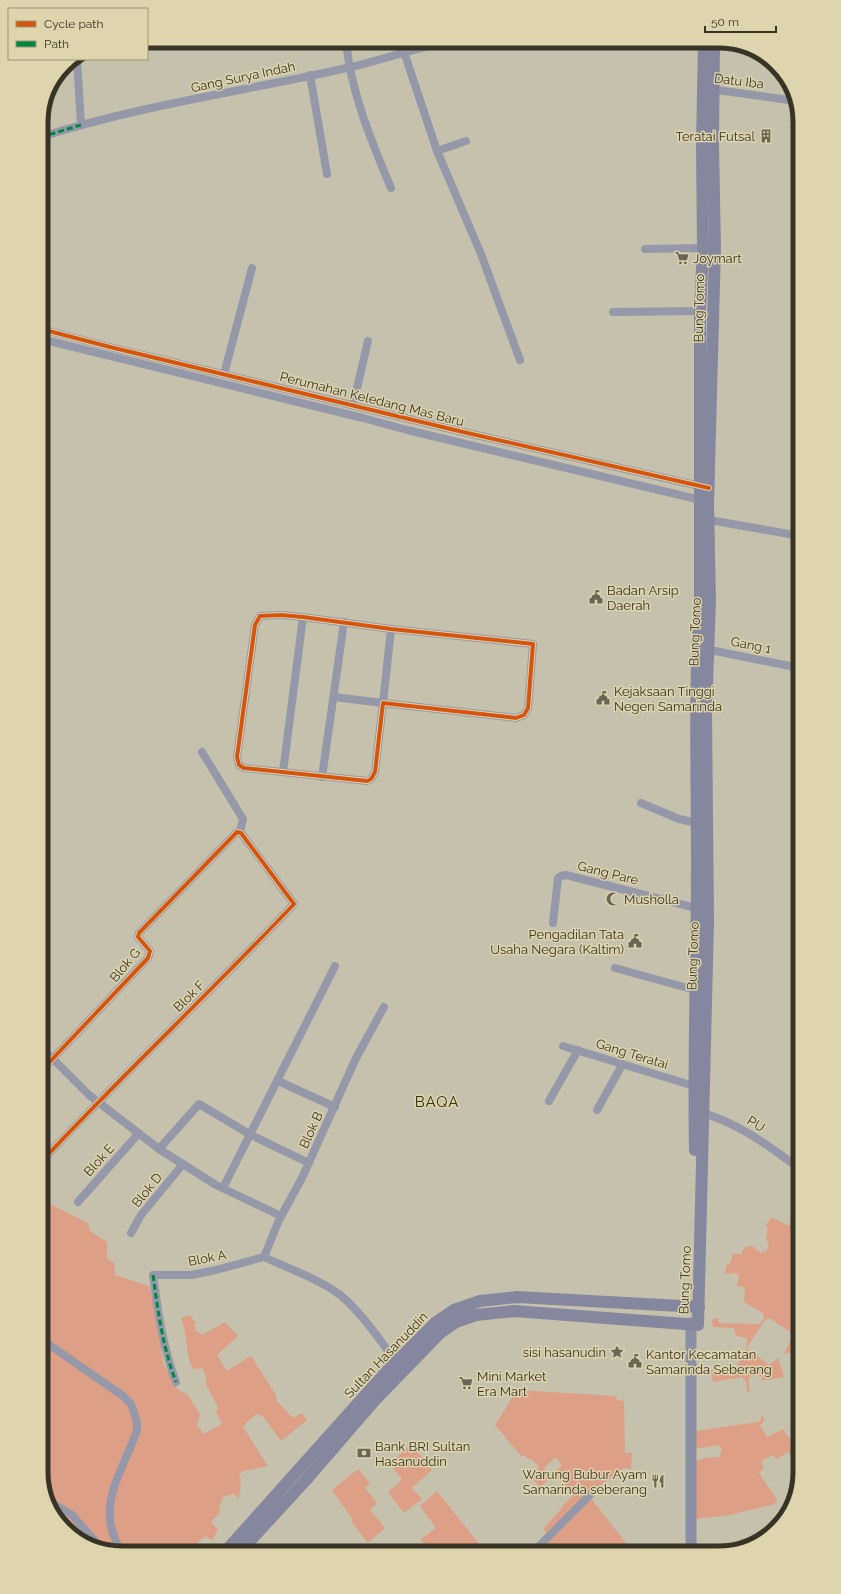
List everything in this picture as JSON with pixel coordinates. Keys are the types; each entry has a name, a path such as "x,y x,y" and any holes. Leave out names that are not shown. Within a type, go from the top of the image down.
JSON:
{"main road":[{"name":"Bung Tomo","path":"705,48 709,89"},
{"name":"Bung Tomo","path":"694,1324 706,712 700,599 704,487 700,296 709,89 713,48"},
{"name":"Bung Tomo","path":"704,487 713,350 714,296 707,145"},
{"path":"700,296 714,296"},
{"path":"700,350 713,350"},
{"name":"Bung Tomo","path":"698,1112 694,1086 696,908 702,872 697,823 702,648"},
{"name":"Sultan Hasanuddin","path":"230,1546 396,1362 435,1323 454,1310 480,1301 517,1297 660,1306 695,1306"},
{"path":"560,1314 562,1299"},
{"path":"659,1322 660,1306"},
{"name":"Sultan Hasanuddin","path":"246,1546 375,1400 440,1334 456,1322 476,1315 514,1311 694,1324"}],"street":[{"path":"347,48 348,68 365,124 391,188"},
{"name":"Gang Surya Indah","path":"48,135 81,125 234,90 348,68 421,48"},
{"path":"404,52 437,152 481,254 520,360"},
{"path":"77,63 81,125"},
{"path":"310,75 327,174"},
{"name":"Datu Iba","path":"709,89 789,101"},
{"path":"437,152 466,141"},
{"path":"645,249 703,248"},
{"path":"224,374 252,268"},
{"path":"613,312 700,311"},
{"name":"Perumahan Keledang Mas Baru","path":"48,331 463,432 704,487"},
{"path":"48,341 407,430 704,500"},
{"path":"353,405 368,342"},
{"path":"363,418 365,408"},
{"path":"704,519 793,535"},
{"path":"334,697 383,703 516,718 524,716 528,708 533,644 391,629 303,616 260,616 256,620 237,757 239,765 244,768 366,782 371,779 375,772 383,703 391,629"},
{"path":"283,772 303,616"},
{"path":"322,777 344,622"},
{"name":"Gang 1","path":"702,648 793,667"},
{"path":"202,752 242,820 239,832"},
{"path":"641,803 679,819 697,823"},
{"name":"Blok F","path":"48,1155 98,1101 294,904 239,832"},
{"name":"Blok G","path":"53,1059 149,955 150,951 138,937 138,933 239,832"},
{"name":"Gang Pare","path":"553,923 558,878 566,875 696,908"},
{"path":"223,1188 335,966"},
{"path":"615,968 695,990"},
{"name":"Blok B","path":"264,1257 283,1213 296,1191 335,1107 356,1058 384,1007"},
{"name":"Gang Teratai","path":"563,1046 694,1086"},
{"path":"549,1100 578,1050"},
{"path":"48,1054 98,1101 159,1149 223,1188 283,1213"},
{"path":"48,1064 53,1059"},
{"path":"597,1110 622,1065"},
{"path":"278,1081 335,1107"},
{"path":"159,1149 199,1104 251,1135 309,1163"},
{"name":"PU","path":"698,1112 713,1115 747,1132 793,1164"},
{"name":"Blok E","path":"78,1202 139,1133"},
{"name":"Blok D","path":"131,1233 141,1215 183,1164"},
{"path":"264,1257 333,1290 343,1298 356,1311 403,1373"},
{"name":"Blok A","path":"176,1382 168,1361 154,1275 192,1275 264,1257"},
{"name":"Bung Tomo","path":"691,1546 692,1342 694,1324"},
{"path":"48,1344 100,1378 131,1404 137,1422 137,1430 116,1480 109,1514 113,1535 119,1546"},
{"path":"539,1546 590,1495"},
{"path":"57,1506 72,1515 94,1540"}],"shaded area":[{"path":"48,1203 88,1223 90,1231 107,1242 107,1259 114,1263 115,1275 149,1286 156,1309 163,1363 178,1390 187,1394 200,1415 197,1425 204,1434 222,1424 216,1413 218,1407 205,1383 207,1379 202,1368 193,1369 188,1357 185,1331 181,1318 190,1315 195,1322 195,1330 202,1335 225,1322 238,1336 217,1355 227,1371 251,1356 276,1395 276,1400 293,1418 302,1413 307,1420 281,1441 263,1416 257,1414 243,1427 268,1466 243,1471 239,1475 241,1482 239,1499 234,1494 223,1497 219,1509 220,1512 211,1522 218,1530 212,1540 205,1536 194,1546 108,1545 85,1536 77,1531 78,1530 69,1521 53,1496 49,1486 48,1476"},
{"path":"772,1217 788,1226 791,1220 793,1221 793,1334 769,1318 765,1320 747,1349 769,1365 778,1358 784,1377 762,1380 762,1376 751,1376 749,1378 749,1392 747,1392 746,1382 742,1377 713,1382 711,1370 738,1369 740,1355 746,1350 747,1338 736,1336 734,1328 713,1327 712,1319 718,1318 719,1323 759,1324 764,1319 763,1313 744,1302 745,1287 737,1286 739,1277 737,1273 725,1274 726,1265 730,1263 733,1254 741,1254 745,1247 752,1246 761,1253 767,1250 769,1245 766,1239 768,1228 766,1225"},
{"path":"793,1334 793,1352 784,1354"},
{"path":"517,1390 616,1396 617,1400 624,1401 625,1453 632,1453 631,1469 624,1468 589,1494 548,1534 543,1529 562,1508 561,1507 573,1496 554,1473 562,1465 556,1457 544,1468 551,1477 540,1487 531,1478 539,1466 533,1460 523,1455 522,1457 495,1425"},
{"path":"761,1413 765,1421 760,1425 767,1437 783,1429 790,1439 793,1439 793,1457 788,1452 777,1459 772,1455 763,1460 761,1463 764,1468 759,1473 777,1500 775,1504 730,1515 695,1519 696,1461 705,1458 719,1457 722,1450 719,1445 695,1449 695,1431 761,1421"},
{"path":"411,1444 432,1470 412,1488 422,1499 404,1513 388,1492 402,1480 390,1464"},
{"path":"358,1469 370,1483 365,1488 377,1503 370,1510 385,1528 368,1543 351,1521 353,1520 332,1490"},
{"path":"437,1491 480,1545 425,1546 421,1539 436,1528 420,1506"},
{"path":"590,1497 628,1546 542,1546"}],"marked path":[{"path":"48,135 81,125"},
{"path":"153,1275 164,1343 176,1382"}],"cycle path":[{"path":"48,331 463,432 709,488"},
{"path":"281,615 391,629 533,644 528,708 524,715 516,718 383,703 375,772 371,779 367,781 244,768 239,765 237,757 255,625 260,616 281,615"},
{"path":"48,1064 148,958 150,951 138,937 139,933 237,832 241,833 294,904 48,1155"}],"place":[{"name":"Teratai Futsal","path":"766,136"},
{"name":"Joymart","path":"682,258"},
{"name":"Badan Arsip Daerah","path":"596,597"},
{"name":"Kejaksaan Tinggi Negeri Samarinda","path":"603,698"},
{"name":"Musholla","path":"613,899"},
{"name":"Pengadilan Tata Usaha Negara (Kaltim)","path":"635,941"},
{"name":"sisi hasanudin","path":"617,1352"},
{"name":"Kantor Kecamatan Samarinda Seberang","path":"635,1361"},
{"name":"Mini Market Era Mart","path":"466,1383"},
{"name":"Bank BRI Sultan Hasanuddin","path":"364,1453"},
{"name":"Warung Bubur Ayam Samarinda seberang","path":"658,1481"}],"district":[{"name":"BAQA","path":"437,1102"}]}
